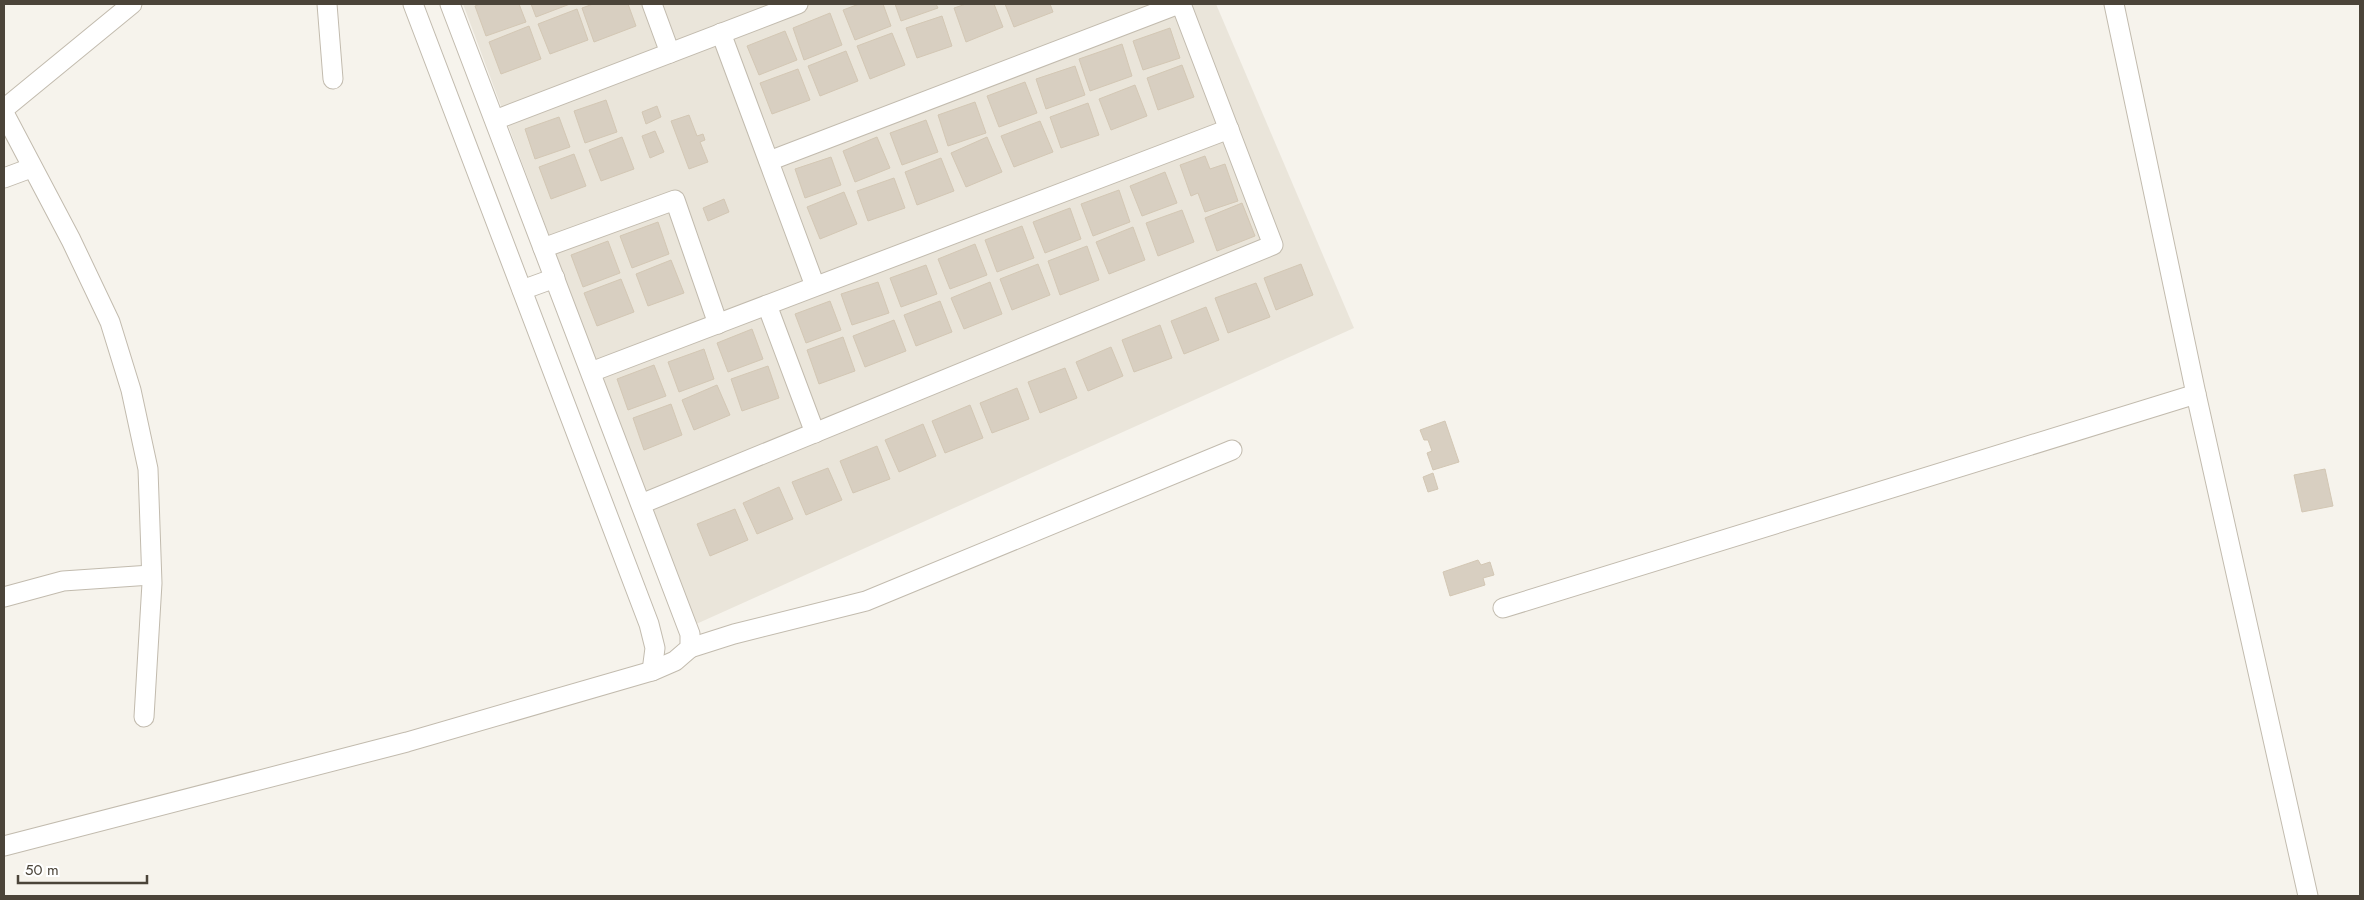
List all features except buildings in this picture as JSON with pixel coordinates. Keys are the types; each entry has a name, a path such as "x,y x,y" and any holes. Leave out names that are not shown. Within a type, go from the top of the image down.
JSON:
{"street":[{"path":"132,4 4,111 31,168 71,240 110,322 131,390 148,469 151,574 144,717"},
{"path":"328,4 333,79"},
{"path":"413,4 649,624 655,648 652,670"},
{"path":"450,4 690,634 690,648"},
{"path":"652,4 670,53"},
{"path":"494,120 798,4"},
{"path":"641,504 1273,245 1180,4 768,161"},
{"path":"2114,4 2196,394 2308,896"},
{"path":"721,33 815,286"},
{"path":"590,372 1229,129"},
{"path":"4,178 31,168"},
{"path":"543,248 675,200 718,324"},
{"path":"522,290 555,278"},
{"path":"767,305 815,433"},
{"path":"1503,608 2196,394"},
{"path":"4,846 407,742 652,670 675,661 690,648 734,634 866,601 1232,450"},
{"path":"4,597 63,581 151,574"}],"shaded area":[{"path":"463,4 1216,4 1354,328 694,625"}]}
